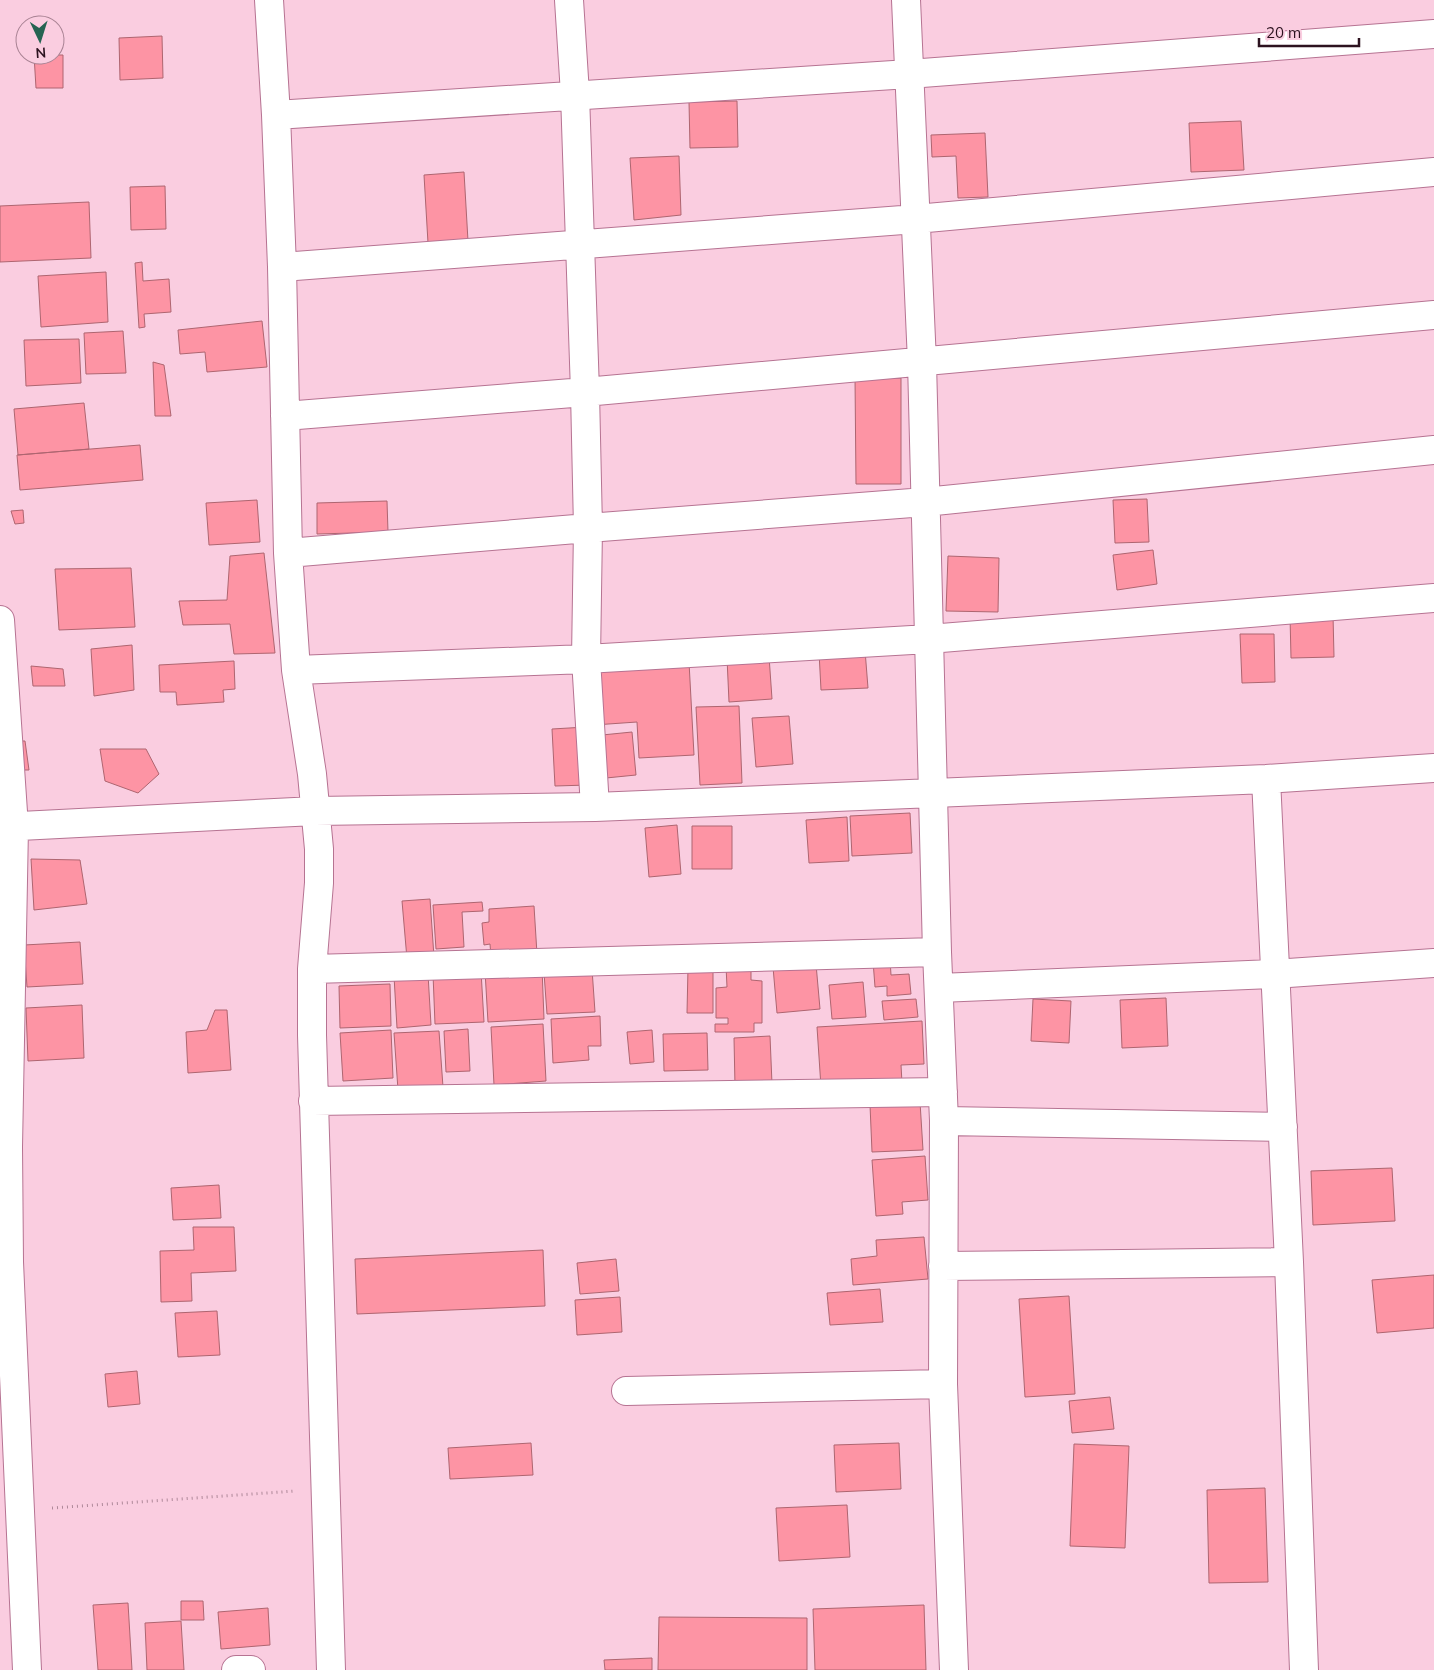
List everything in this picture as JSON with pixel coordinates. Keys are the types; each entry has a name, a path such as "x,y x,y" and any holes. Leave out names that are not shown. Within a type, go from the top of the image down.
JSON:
{"street":[{"path":"269,0 282,267 288,553 296,670 312,774 319,849 319,883 312,969 313,1101 331,1670"},
{"path":"570,0 585,392 588,528 586,659 595,807"},
{"path":"906,0 922,362 937,952 944,1121 943,1384 954,1670"},
{"path":"276,115 574,94 909,74 1434,34"},
{"path":"282,267 916,219 1434,172"},
{"path":"285,416 585,392 1434,315"},
{"path":"288,553 926,502 1434,450"},
{"path":"296,670 586,659 929,638 1434,598"},
{"path":"0,620 7,827 9,1262 27,1670"},
{"path":"7,827 315,811 595,807 934,793 1266,779 1434,768"},
{"path":"1266,779 1289,1262 1304,1670"},
{"path":"312,969 937,952"},
{"path":"939,988 1274,974 1434,963"},
{"path":"313,1101 943,1092"},
{"path":"944,1121 1283,1127"},
{"path":"943,1266 1289,1262"},
{"path":"626,1391 943,1384"},
{"path":"236,1670 251,1670"}],"path":[{"path":"20,1510 325,1489"}],"building":[{"path":"162,36 163,78 120,80 119,38"},
{"path":"35,65 63,65 63,88 36,88"},
{"path":"737,101 738,147 690,148 689,102"},
{"path":"1241,121 1244,170 1191,172 1189,123"},
{"path":"985,133 988,197 958,198 956,156 932,157 931,135"},
{"path":"679,156 681,215 634,220 630,158"},
{"path":"464,172 468,241 428,243 424,175"},
{"path":"165,186 166,229 131,230 130,187"},
{"path":"89,202 91,258 0,262 0,206"},
{"path":"142,262 143,281 169,279 171,312 144,314 145,327 139,328 135,263"},
{"path":"106,272 108,322 41,327 38,276"},
{"path":"262,321 267,367 207,372 205,352 180,354 178,330"},
{"path":"123,331 126,373 86,374 84,333"},
{"path":"79,339 81,383 26,386 24,340"},
{"path":"153,362 164,365 171,416 155,416"},
{"path":"855,378 901,378 901,484 856,484"},
{"path":"84,403 89,449 18,455 14,409"},
{"path":"140,445 143,480 20,490 17,455"},
{"path":"1147,499 1149,542 1115,543 1113,500"},
{"path":"257,500 260,542 209,545 206,503"},
{"path":"387,501 388,532 317,534 317,503"},
{"path":"23,510 24,523 15,524 11,511"},
{"path":"1153,550 1157,584 1117,590 1113,555"},
{"path":"264,553 275,653 234,654 230,624 183,625 179,601 227,600 230,556"},
{"path":"948,556 999,558 998,612 946,611"},
{"path":"131,568 135,627 59,630 55,569"},
{"path":"1333,615 1334,657 1291,658 1290,616"},
{"path":"1240,634 1274,634 1275,682 1242,683"},
{"path":"132,645 134,690 94,696 91,649"},
{"path":"865,650 868,688 821,690 819,652"},
{"path":"769,656 772,699 729,702 727,658"},
{"path":"234,661 235,689 223,690 224,702 177,705 176,692 160,692 159,665"},
{"path":"689,662 694,755 639,758 637,722 594,725 590,668"},
{"path":"31,666 63,669 65,686 33,686"},
{"path":"739,706 742,783 700,785 696,707"},
{"path":"789,716 793,764 756,767 752,718"},
{"path":"586,727 588,785 555,786 552,729"},
{"path":"632,732 636,775 596,779 592,736"},
{"path":"13,741 25,741 29,770 23,770"},
{"path":"100,749 146,749 159,774 138,793 105,781"},
{"path":"910,813 912,853 852,856 850,816"},
{"path":"847,817 849,861 809,863 806,820"},
{"path":"677,825 681,874 649,877 645,828"},
{"path":"692,826 732,826 732,869 692,869"},
{"path":"31,859 80,860 87,904 34,910"},
{"path":"430,899 434,957 407,959 402,901"},
{"path":"482,902 483,911 462,912 464,947 436,949 433,905"},
{"path":"534,906 537,954 491,957 490,944 484,945 482,923 489,922 489,909"},
{"path":"80,942 83,984 27,987 24,945"},
{"path":"890,959 891,975 909,974 911,994 887,996 887,986 875,987 873,961"},
{"path":"816,964 820,1009 777,1013 773,967"},
{"path":"726,966 751,966 751,980 762,981 762,1023 754,1023 754,1032 715,1032 715,1024 728,1024 728,1018 716,1018 716,988 727,987"},
{"path":"713,967 713,1013 687,1013 688,968"},
{"path":"542,968 544,1019 488,1022 485,971"},
{"path":"592,969 595,1012 547,1014 544,973"},
{"path":"481,971 484,1022 435,1024 433,974"},
{"path":"428,974 431,1025 397,1028 394,976"},
{"path":"863,982 866,1017 832,1019 829,985"},
{"path":"390,984 391,1026 340,1028 339,986"},
{"path":"1166,998 1168,1046 1122,1048 1120,1000"},
{"path":"916,999 918,1017 884,1020 882,1001"},
{"path":"1033,999 1071,1001 1069,1043 1031,1041"},
{"path":"82,1005 84,1058 28,1061 26,1008"},
{"path":"215,1010 227,1010 231,1070 188,1073 186,1032 207,1030"},
{"path":"600,1016 601,1046 588,1046 589,1060 553,1063 551,1019"},
{"path":"922,1021 924,1064 901,1065 902,1083 821,1087 817,1027"},
{"path":"543,1024 546,1081 494,1085 491,1027"},
{"path":"468,1029 470,1071 446,1072 444,1031"},
{"path":"391,1030 393,1078 343,1081 340,1033"},
{"path":"652,1030 654,1062 630,1064 627,1032"},
{"path":"439,1031 443,1087 398,1090 394,1033"},
{"path":"707,1033 708,1070 664,1071 663,1034"},
{"path":"770,1036 772,1084 735,1086 734,1038"},
{"path":"920,1102 923,1150 872,1152 870,1105"},
{"path":"925,1156 928,1200 902,1202 903,1214 876,1216 872,1160"},
{"path":"1392,1168 1395,1221 1313,1225 1311,1171"},
{"path":"219,1185 221,1218 173,1220 171,1188"},
{"path":"193,1227 234,1227 236,1271 191,1273 192,1301 161,1302 160,1251 194,1250"},
{"path":"924,1237 928,1279 853,1285 851,1259 877,1256 876,1240"},
{"path":"543,1250 545,1306 357,1314 355,1259"},
{"path":"616,1259 619,1291 580,1294 577,1263"},
{"path":"1434,1275 1434,1328 1377,1333 1372,1280"},
{"path":"880,1289 883,1322 830,1325 827,1293"},
{"path":"1069,1296 1075,1394 1025,1397 1019,1299"},
{"path":"620,1297 622,1332 577,1335 575,1300"},
{"path":"217,1311 220,1355 178,1357 175,1313"},
{"path":"137,1371 140,1404 108,1407 105,1374"},
{"path":"1110,1397 1114,1429 1072,1433 1069,1401"},
{"path":"531,1443 533,1475 450,1479 448,1448"},
{"path":"899,1443 901,1489 836,1492 834,1445"},
{"path":"1074,1444 1129,1446 1125,1548 1070,1546"},
{"path":"1265,1488 1268,1582 1209,1583 1207,1490"},
{"path":"847,1505 850,1557 779,1561 776,1508"},
{"path":"181,1601 203,1601 204,1620 181,1620"},
{"path":"128,1603 132,1670 98,1670 93,1605"},
{"path":"924,1605 926,1670 815,1670 813,1609"},
{"path":"268,1608 270,1645 221,1649 218,1612"},
{"path":"659,1617 807,1618 807,1670 658,1670"},
{"path":"181,1621 184,1670 147,1670 145,1623"},
{"path":"652,1658 652,1670 605,1670 604,1660"}]}
